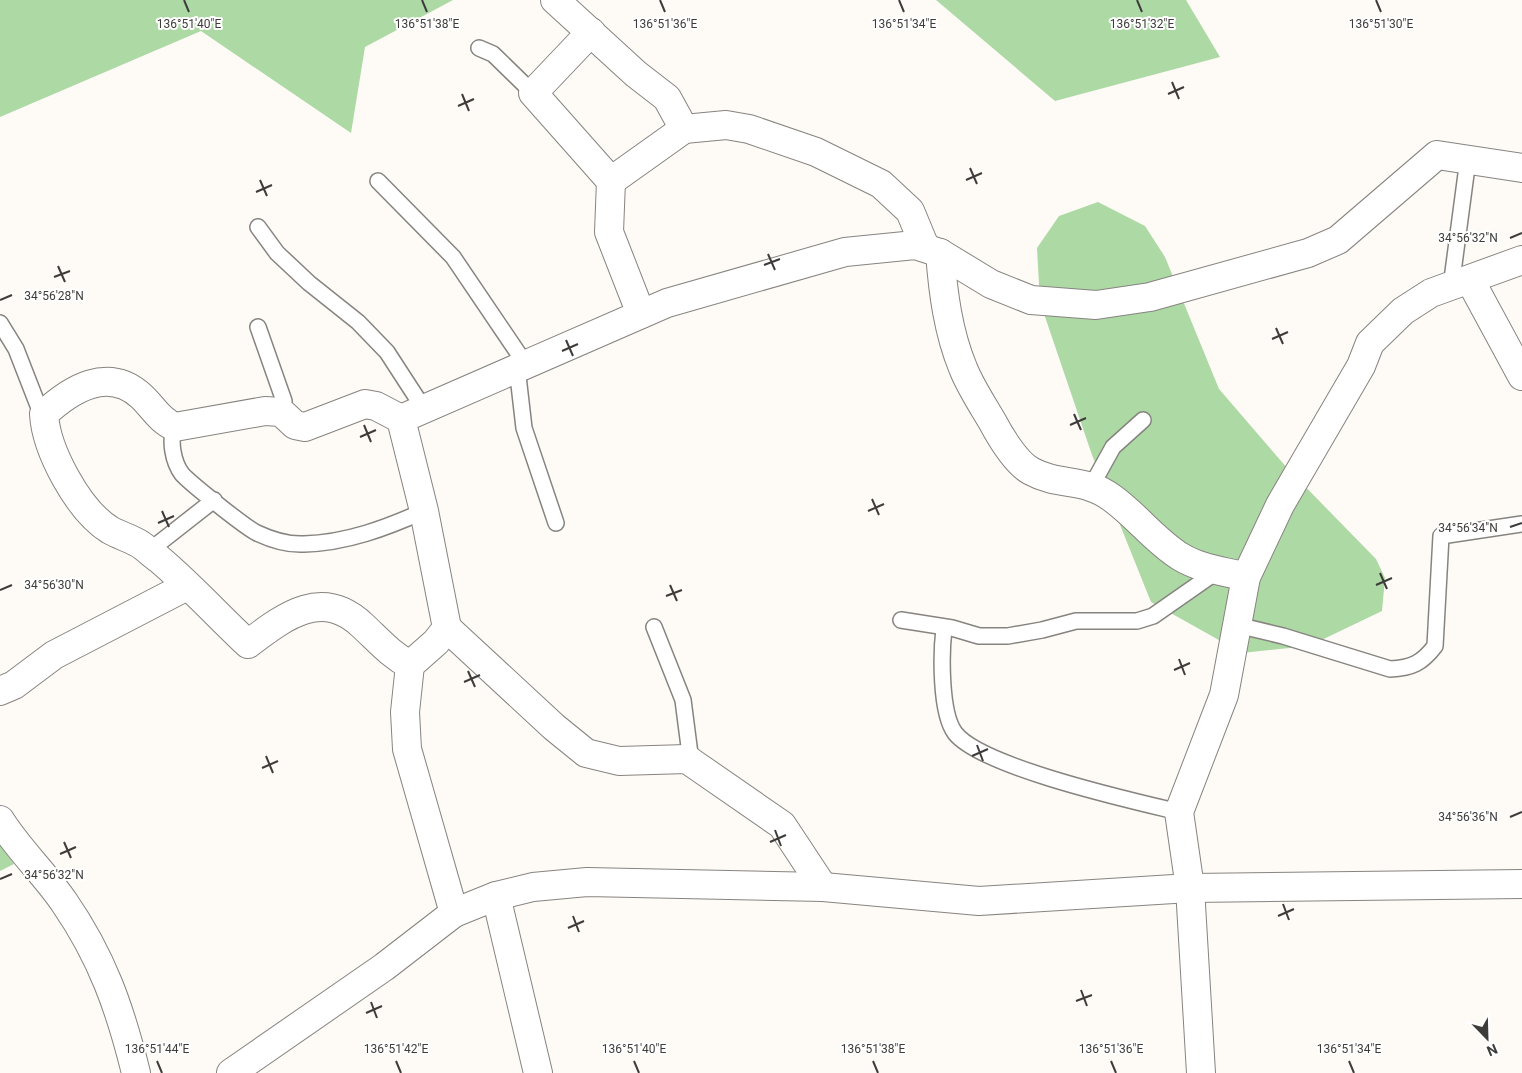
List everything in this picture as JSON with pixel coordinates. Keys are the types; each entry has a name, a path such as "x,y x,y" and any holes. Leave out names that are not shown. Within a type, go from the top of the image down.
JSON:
{"street":[{"path":"556,0 636,74 667,98 684,129"},
{"path":"591,32 533,93 611,181 609,232 641,314"},
{"path":"611,181 684,129 726,125 749,129 816,152 881,184 910,211 933,250 951,332 963,369 1003,441 1029,470 1051,479 1092,485 1113,498 1162,544 1182,558 1216,572 1229,572 1246,577"},
{"path":"410,665 392,655 346,612 326,606 303,610 279,621 248,644 149,552 138,543 110,530 94,516 71,488 54,454 45,430 44,414 64,396 82,386 99,382 117,383 131,388 142,397 164,422 175,427 265,411 281,412 295,425 305,427 365,404 412,414 667,303 845,252 915,245 933,250 991,284 1031,300 1096,305 1150,298 1308,253 1338,240 1437,154 1522,168"},
{"path":"1202,1073 1190,888 1179,812 1224,695 1246,577 1280,505 1361,366 1370,343 1402,311 1431,294 1522,260"},
{"path":"1460,283 1522,376"},
{"path":"412,414 424,511 447,628 554,726 586,752 619,760 686,759 691,762 782,825 824,887"},
{"path":"0,691 14,685 54,655 187,586"},
{"path":"447,628 436,642 410,665 405,712 407,749 454,913"},
{"path":"0,820 63,901 98,955 114,995 136,1073"},
{"path":"231,1073 384,967 454,913 496,896 533,887 586,882 824,887 979,900 1190,888 1522,884"},
{"path":"496,896 538,1073"}],"lane":[{"path":"479,48 493,54 533,93"},
{"path":"1460,283 1468,160"},
{"path":"378,181 453,257 518,353 518,376 524,428 556,523"},
{"path":"258,227 277,253 309,283 358,322 387,352 412,414"},
{"path":"0,323 16,349 39,408 44,414"},
{"path":"258,326 284,401 281,412"},
{"path":"1092,485 1113,447 1142,420"},
{"path":"175,427 172,434 173,452 182,473 254,532 281,543 305,544 352,538 389,527 424,511"},
{"path":"149,552 214,500"},
{"path":"1237,625 1283,636 1390,669 1409,669 1424,660 1435,646 1441,536 1522,524"},
{"path":"902,620 952,628 979,636 1008,636 1076,621 1137,621 1153,616 1216,572"},
{"path":"654,628 683,700 691,762"},
{"path":"944,628 940,653 948,718 954,732 966,743 978,752 1032,771 1179,812"}],"green space":[{"path":"0,0 453,0 365,47 351,133 201,31 0,117"},
{"path":"936,0 1186,0 1220,57 1055,101"},
{"path":"1098,202 1145,226 1165,257 1219,389 1288,469 1376,559 1385,578 1382,611 1309,646 1242,653 1151,602 1092,455 1040,302 1037,248 1059,216"},
{"path":"0,843 14,864 0,871"}]}
